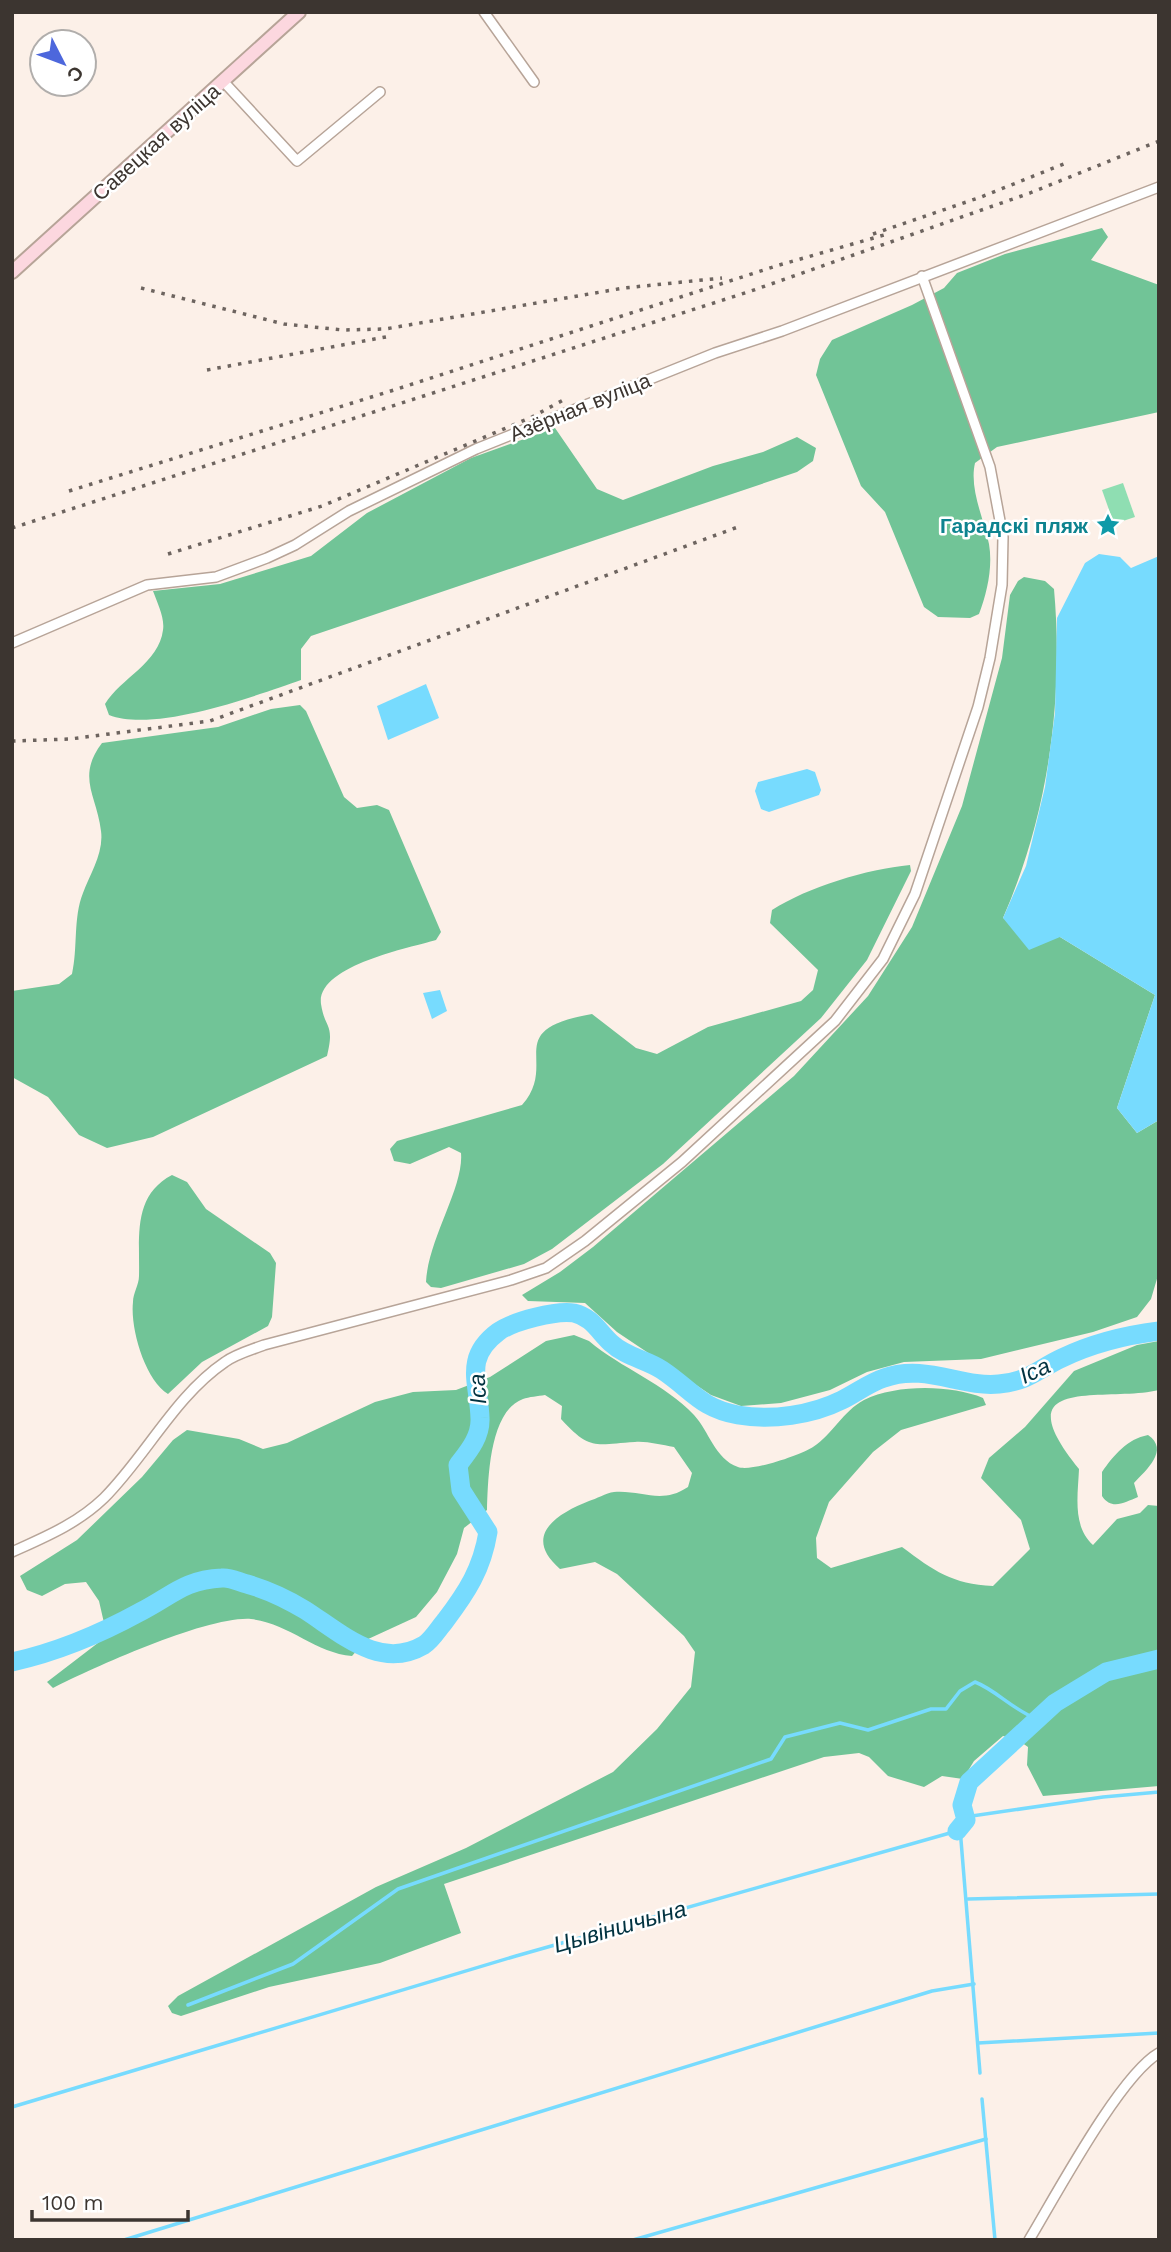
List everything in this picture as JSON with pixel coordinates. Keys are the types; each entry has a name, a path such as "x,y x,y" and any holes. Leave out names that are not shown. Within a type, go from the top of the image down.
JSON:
{"main road":[{"name":"Савецкая вуліца","path":"12,272 299,12"}],"street":[{"path":"484,12 534,82"},
{"path":"223,81 297,161 380,92"},
{"name":"Азёрная вуліца","path":"12,643 147,585 216,577 267,558 295,545 349,511 476,449 715,353 782,331 1159,187"},
{"path":"12,1552 68,1527 102,1500 131,1469 198,1385 226,1361 264,1345 546,1268 585,1241 682,1162 835,1021 883,959 915,894 939,831 984,682 1002,584 1003,537 990,467 922,276"},
{"path":"1028,2240 1121,2091 1140,2067 1159,2053"}],"green space":[{"path":"1102,228 1108,237 1091,260 1159,285 1159,412 997,447 975,463 975,493 990,553 987,589 979,614 970,618 938,617 924,607 885,512 861,486 816,375 820,359 832,340 944,288 957,273 1005,254"},
{"path":"555,428 597,489 623,500 713,466 763,452 797,437 816,448 813,461 797,472 311,636 301,649 301,680 232,703 178,716 129,719 109,715 105,704 147,661 160,642 163,620 153,591 220,584 311,556 367,513 471,458"},
{"path":"1123,483 1135,517 1114,524 1102,490"},
{"path":"1024,577 1045,581 1054,589 1057,673 1042,798 1019,879 1003,918 1060,937 1155,995 1117,1108 1137,1133 1159,1120 1159,1272 1151,1299 1137,1317 1093,1332 981,1359 904,1362 867,1372 830,1390 781,1403 741,1406 711,1395 617,1332 585,1303 528,1301 522,1295 560,1272 593,1247 794,1076 868,996 912,927 962,806 1002,658 1010,595 1018,581"},
{"path":"300,705 306,711 344,797 357,808 377,805 389,810 441,932 436,940 366,961 333,979 323,991 321,1004 330,1032 327,1056 153,1137 107,1148 79,1135 48,1097 12,1077 12,991 59,984 72,974 80,903 98,855 101,839 89,777 94,755 102,743 218,727 271,709"},
{"path":"910,865 911,871 867,960 821,1018 663,1164 552,1249 524,1264 441,1288 431,1287 426,1282 433,1248 457,1181 461,1153 449,1147 410,1164 394,1161 390,1149 397,1141 522,1105 532,1089 536,1075 536,1049 539,1038 547,1029 564,1021 592,1014 636,1048 657,1054 708,1027 801,1001 813,990 818,970 770,923 772,910 838,880 875,870"},
{"path":"172,1175 187,1182 206,1209 270,1253 276,1263 272,1317 268,1326 202,1362 168,1394 146,1366 134,1325 133,1299 139,1279 139,1233 144,1206 159,1184"},
{"path":"574,1335 589,1341 670,1394 694,1415 724,1458 744,1468 787,1458 813,1447 857,1405 877,1395 924,1388 956,1391 983,1398 986,1405 901,1430 873,1452 829,1502 816,1538 817,1558 831,1568 902,1547 944,1575 993,1586 1030,1549 1021,1520 981,1478 989,1458 1025,1427 1074,1371 1137,1345 1159,1341 1159,1390 1069,1398 1056,1405 1051,1418 1058,1439 1079,1469 1079,1519 1086,1537 1093,1545 1117,1519 1140,1513 1148,1505 1159,1506 1159,1786 1043,1796 1027,1765 1028,1747 1018,1740 1003,1736 974,1761 963,1779 942,1776 924,1787 888,1776 869,1757 859,1753 824,1757 444,1884 461,1933 380,1963 269,1987 181,2016 172,2013 168,2006 178,1996 376,1887 466,1848 613,1772 657,1729 691,1687 695,1652 684,1636 617,1574 595,1562 560,1569 549,1557 544,1546 544,1536 555,1520 577,1506 614,1492 669,1495 688,1487 692,1473 674,1447 644,1442 595,1444 571,1430 561,1419 562,1406 545,1395 523,1399 512,1406 503,1417 497,1431 490,1465 487,1510 464,1528 457,1554 437,1592 416,1617 366,1640 352,1656 326,1650 264,1622 251,1619 232,1620 151,1644 53,1688 47,1682 107,1636 99,1601 86,1582 65,1584 42,1596 27,1590 20,1576 77,1540 142,1477 173,1440 187,1430 239,1439 263,1449 287,1443 375,1402 413,1392 456,1390 490,1377 546,1341"},
{"path":"1148,1435 1157,1447 1154,1460 1134,1483 1138,1497 1119,1504 1106,1501 1102,1496 1102,1472 1127,1444"}],"water":[{"path":"1099,554 1120,557 1131,568 1159,556 1159,1120 1137,1133 1117,1108 1155,995 1060,937 1029,950 1003,918 1026,866 1045,787 1055,713 1057,618 1085,563"},
{"path":"426,684 439,718 388,740 377,706"},
{"path":"807,769 815,772 821,790 819,795 769,812 761,809 755,791 758,782"},
{"path":"440,990 447,1011 432,1019 423,993"}],"waterway":[{"name":"Іса","path":"12,1662 62,1648 94,1635 187,1585 222,1578 270,1592 305,1610 347,1638 377,1651 392,1654 408,1652 424,1645 467,1590 478,1569 488,1532 461,1490 458,1465 473,1444 480,1425 475,1372 480,1351 498,1332 524,1320 557,1313 580,1315 590,1321 617,1348 662,1370 705,1403 725,1412 751,1417 791,1415 818,1410 878,1380 899,1374 929,1374 971,1383 1010,1382 1085,1348 1159,1331"},
{"name":"Цывіншчына","path":"957,1831 966,1820 962,1805 969,1782 1055,1703 1106,1672 1159,1659"},
{"path":"188,2005 293,1964 398,1889 771,1759 785,1737 840,1723 868,1730 931,1709 946,1709 960,1691 975,1682 1037,1719"},
{"path":"965,1817 1103,1797 1159,1792"},
{"path":"960,1828 980,2073"},
{"name":"Цывіншчына","path":"12,2107 516,1956 957,1831"},
{"path":"968,1899 1159,1894"},
{"path":"124,2240 932,1991 974,1984"},
{"path":"978,2043 1159,2033"},
{"path":"982,2099 995,2240"},
{"path":"633,2240 986,2139"}],"railway":[{"path":"12,528 751,291 1030,193 1159,141"},
{"path":"873,234 981,197 1066,163"},
{"path":"69,491 394,390 776,266 884,235"},
{"path":"141,288 284,324 343,330 385,329 624,288 722,278"},
{"path":"207,370 391,336"},
{"path":"168,554 322,506 532,417 565,399"},
{"path":"12,741 70,739 210,721 738,527"}],"place":[{"name":"Гарадскі пляж","path":"1108,525"}]}
